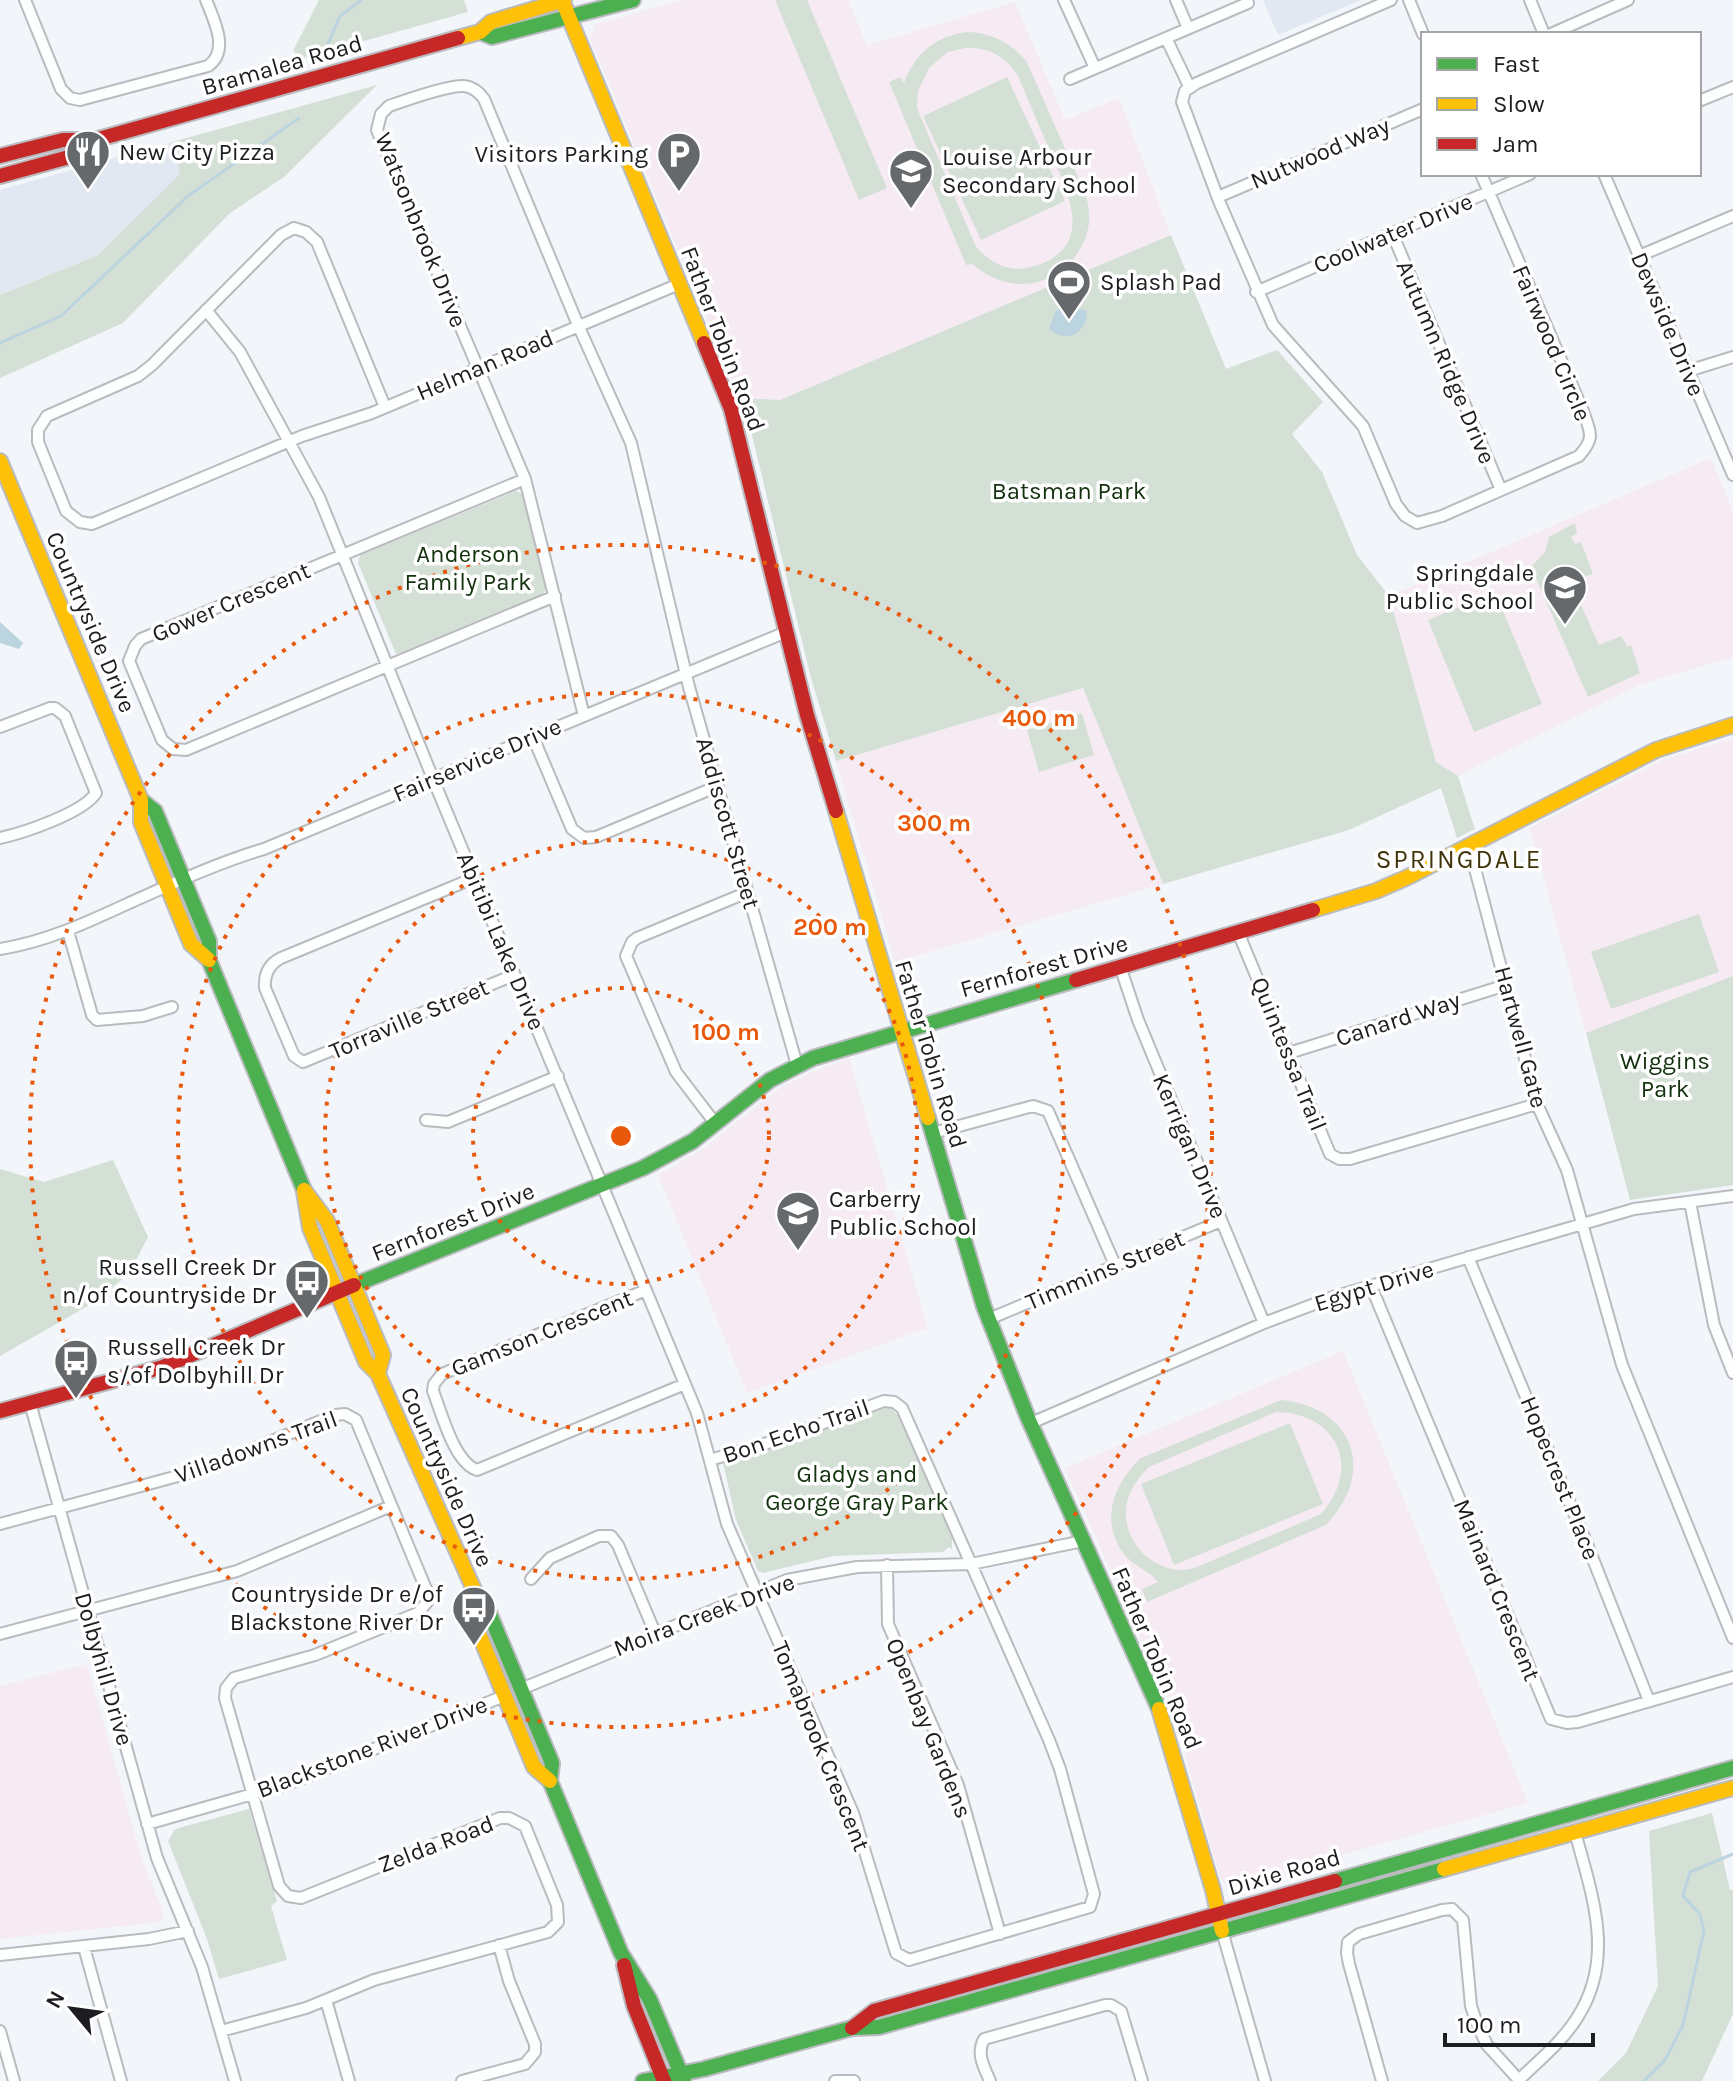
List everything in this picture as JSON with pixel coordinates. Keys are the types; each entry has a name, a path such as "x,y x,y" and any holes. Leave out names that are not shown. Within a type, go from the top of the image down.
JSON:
{"main road":[{"name":"Bramalea Road","path":"0,156 63,140 95,140 480,32 491,22 563,0"},
{"name":"Father Tobin Road","path":"563,0 731,409 811,729 989,1319 1031,1423 1162,1717 1222,1931"},
{"name":"Bramalea Road","path":"480,32 492,37 633,0"},
{"name":"Bramalea Road","path":"0,176 69,157 95,140"},
{"name":"Countryside Drive","path":"0,461 141,800 141,822 191,944 209,960"},
{"name":"Fernforest Drive","path":"0,1411 163,1367 336,1292 602,1185 671,1154 749,1094 797,1065 824,1054 1390,886 1656,750 1733,725"},
{"name":"Countryside Drive","path":"141,800 155,811 209,941 209,960 304,1191 310,1228 336,1292 366,1362 378,1374 476,1597 488,1610 552,1763 550,1781"},
{"name":"Countryside Drive","path":"304,1191 327,1221 383,1355 378,1374"},
{"name":"Countryside Drive","path":"476,1597 472,1617 534,1767 550,1781 621,1953 634,2006 664,2079"},
{"path":"504,1696 521,1689"},
{"name":"Dixie Road","path":"852,2028 874,2011 1733,1768"},
{"name":"Dixie Road","path":"643,2081 683,2077 852,2028 879,2027 1733,1788"},
{"name":"Countryside Drive","path":"621,1953 650,2000 683,2077"}],"street":[{"path":"25,0 61,89 70,98 80,100 214,62 220,47 206,0"},
{"path":"1064,0 1095,68"},
{"path":"1176,0 1188,28"},
{"path":"1070,79 1248,3 1247,0"},
{"path":"1190,88 1391,0"},
{"path":"1409,0 1422,32"},
{"path":"1530,0 1543,32"},
{"path":"1556,32 1628,0"},
{"name":"Fairwood Circle","path":"1166,38 1190,88 1185,91 1182,102 1256,292 1273,325 1363,426 1396,504 1405,516 1417,523 1442,516 1579,456 1592,436 1482,176"},
{"name":"Watsonbrook Drive","path":"584,716 525,479 400,180 379,138 377,122 389,106 457,87 470,87 480,93 631,443 686,673"},
{"path":"1701,100 1733,87"},
{"name":"Nutwood Way","path":"1218,197 1421,110"},
{"name":"Coolwater Drive","path":"1256,292 1525,176"},
{"name":"Dewside Drive","path":"1605,176 1733,475"},
{"path":"1639,256 1733,216"},
{"path":"206,310 281,235 294,228 306,232 317,242 385,407"},
{"name":"Autumn Ridge Drive","path":"1392,233 1501,490"},
{"name":"Helman Road","path":"206,310 138,376 56,411 41,422 38,442 66,511 80,522 98,523 679,284"},
{"name":"Abitibi Lake Drive","path":"206,310 240,352 315,488 697,1413 727,1524 756,1592"},
{"path":"1688,371 1733,357"},
{"path":"343,555 525,479"},
{"name":"Gower Crescent","path":"343,555 141,639 129,661 167,746 186,750 389,666"},
{"path":"389,666 555,596"},
{"name":"Fairservice Drive","path":"0,949 68,931 234,858 264,849 786,632"},
{"name":"Addiscott Street","path":"686,673 797,1065"},
{"path":"0,727 50,708 60,711 65,716 96,793 83,806 24,832 0,838"},
{"path":"533,737 572,829 584,838 596,837 718,786"},
{"name":"Hartwell Gate","path":"1469,846 1537,1104 1567,1170 1583,1224"},
{"name":"Torraville Street","path":"474,878 281,958 270,966 265,977 265,988 294,1056 303,1062 514,975"},
{"path":"715,1123 681,1081 671,1063 626,956 637,938 748,892"},
{"path":"68,931 92,1015 97,1020 143,1016 172,1007"},
{"name":"Quintessa Trail","path":"1238,932 1330,1154 1339,1159 1350,1159 1537,1104"},
{"name":"Kerrigan Drive","path":"1120,966 1138,1020 1264,1323"},
{"name":"Canard Way","path":"1289,1053 1506,985"},
{"path":"426,1120 448,1122 558,1076"},
{"path":"933,1133 1033,1106 1048,1111 1115,1265"},
{"name":"Egypt Drive","path":"1031,1423 1307,1306 1634,1209 1733,1196"},
{"path":"1690,1202 1714,1325 1733,1373"},
{"name":"Timmins Street","path":"989,1319 1221,1221"},
{"path":"1583,1224 1622,1365 1733,1638"},
{"name":"Hopecrest Place","path":"1468,1257 1649,1701"},
{"name":"Mainard Crescent","path":"1371,1286 1547,1713 1557,1722 1567,1723 1733,1677"},
{"name":"Gamson Crescent","path":"646,1290 442,1374 433,1391 460,1457 477,1470 685,1384"},
{"name":"Bon Echo Trail","path":"710,1460 774,1441 884,1401 894,1402 905,1413 971,1564"},
{"name":"Dolbyhill Drive","path":"30,1403 157,1858 202,1967 235,2081"},
{"name":"Villadowns Trail","path":"0,1524 204,1469 335,1415 345,1414 356,1420 426,1589 428,1601 418,1613 325,1651 234,1678 226,1688 225,1698 252,1795"},
{"path":"0,1634 237,1571 391,1506"},
{"path":"531,1579 550,1558 599,1536 611,1536 618,1545 655,1633"},
{"name":"Moira Creek Drive","path":"521,1689 787,1580 817,1573 887,1565 971,1564 1083,1541"},
{"name":"Tomabrook Crescent","path":"756,1592 857,1821 896,1953 909,1960 1083,1911 1090,1907 1094,1894 1055,1756 971,1564"},
{"name":"Openbay Gardens","path":"887,1565 888,1624 958,1785 1000,1934"},
{"name":"Blackstone River Drive","path":"147,1824 301,1780 504,1696"},
{"name":"Zelda Road","path":"221,2031 326,2000 374,1980 548,1932 558,1922 559,1914 525,1826 500,1818 295,1898 279,1886 252,1795"},
{"path":"1382,2081 1349,1964 1347,1946 1359,1934 1452,1909 1463,1920 1471,2006 1482,2036 1519,2080 1556,2044 1577,2018 1590,1992 1598,1964 1598,1918 1575,1832"},
{"path":"0,1955 149,1939 188,1931"},
{"path":"1222,1931 1265,2081"},
{"path":"462,2081 525,2064 535,2052 535,2044 509,1981 499,1945"},
{"path":"84,1947 121,2081"},
{"path":"326,2000 349,2081"},
{"path":"990,2081 980,2056 984,2039 1111,2005 1121,2011 1142,2081"},
{"path":"0,2031 14,2081"},
{"path":"835,2081 854,2081"}],"shaded area":[{"name":"Louise Arbour Secondary School","path":"682,0 848,0 867,45 1015,2 1065,120 1119,98 1171,235 780,400 739,398 590,38 596,24"},
{"path":"1263,0 1361,0 1278,35"},
{"path":"172,142 181,174 98,255 0,295 0,190"},
{"name":"Springdale Public School","path":"1711,458 1733,512 1733,657 1642,684 1458,776 1436,762 1389,596"},
{"path":"1084,688 1163,884 895,962 836,761"},
{"path":"1733,738 1733,976 1586,1033 1530,828 1662,760"},
{"name":"Carberry Public School","path":"849,1058 928,1328 747,1393 658,1175 700,1151 780,1088"},
{"path":"1343,1351 1528,1803 1227,1887 1219,1875 1172,1708 1065,1468"},
{"path":"87,1664 142,1860 164,1914 160,1922 0,1939 0,1686"}],"green space":[{"path":"319,0 464,0 468,12 296,60 294,49"},
{"path":"775,0 807,0 887,188 859,200"},
{"path":"970,32 994,37 1027,62 1085,192 1088,229 1079,252 1062,270 1041,281 1022,284 1004,282 972,264 966,265 889,82 900,77 904,83 921,54 938,41","holes":["973,48 994,54 1017,74 1069,200 1071,233 1065,247 1052,258 1023,269 1001,265 976,247 917,108 918,91 929,68 948,52"]},
{"path":"1007,77 1065,201 981,240 923,116"},
{"path":"377,85 284,177 230,213 123,323 0,378 0,295 98,255 180,174 172,142"},
{"name":"Batsman Park","path":"1171,235 1226,369 1277,350 1323,402 1292,434 1322,472 1357,555 1389,596 1436,762 1458,776 1475,829 1457,838 1441,788 1349,830 1163,884 1083,688 836,761 811,678 750,427 739,398 780,400"},
{"name":"Anderson Family Park","path":"516,491 526,499 545,591 539,597 396,654 358,563 360,555"},
{"path":"1575,523 1577,533 1571,537 1575,544 1581,542 1593,574 1576,580 1573,587 1599,645 1621,636 1628,647 1631,645 1640,673 1588,697 1531,567 1545,552 1549,537"},
{"path":"1495,592 1542,704 1474,732 1428,620"},
{"path":"1082,713 1094,755 1039,772 1027,730"},
{"path":"1699,914 1719,972 1611,1009 1591,952"},
{"name":"Wiggins Park","path":"1733,976 1733,1185 1630,1200 1586,1033"},
{"path":"113,1160 148,1237 130,1272 100,1299 0,1356 0,1169 44,1182"},
{"path":"1281,1400 1306,1405 1326,1415 1341,1429 1350,1445 1353,1464 1351,1484 1342,1505 1326,1525 1147,1602 1142,1589 1158,1582 1124,1554 1116,1541 1111,1516 1123,1479 1141,1458","holes":["1276,1412 1315,1422 1328,1433 1337,1446 1341,1462 1340,1479 1321,1514 1187,1570 1164,1567 1148,1558 1136,1545 1126,1519 1127,1502 1133,1487 1149,1467"]},
{"name":"Gladys and George Gray Park","path":"890,1408 900,1417 952,1536 952,1549 949,1547 943,1552 833,1556 763,1573 758,1571 736,1520 723,1463"},
{"path":"1290,1423 1323,1504 1174,1565 1141,1484"},
{"path":"249,1809 277,1901 271,1906 287,1960 219,1979 207,1939 168,1841 175,1829"},
{"path":"1712,1813 1730,1890 1733,1890 1733,2014 1702,2081 1598,2081 1626,2053 1658,1986 1649,1831"}],"water":[{"name":"Splash Pad","path":"1063,306 1087,311 1083,326 1068,336 1049,329 1055,312"},
{"path":"0,622 23,643 19,649 0,643"}],"waterway":[{"path":"328,44 340,16 361,0"},
{"path":"0,343 61,316 188,196 299,118"},
{"path":"1644,2081 1665,2060 1683,2025 1704,1931 1700,1914 1683,1896 1690,1872 1733,1854"}],"traffic: fast":[{"path":"480,32 492,37 633,0"},
{"path":"141,800 155,811 209,941 209,960 304,1190"},
{"path":"354,1285 643,1168 693,1141 770,1080 813,1058 1076,980"},
{"path":"928,1118 984,1307 1028,1418 1159,1709"},
{"path":"479,1601 488,1610 552,1763 550,1781 621,1953 650,2000 684,2081"},
{"path":"1335,1881 1733,1768"},
{"path":"643,2081 704,2069 852,2028 879,2027 1444,1869"}],"traffic: slow":[{"path":"562,0 704,343"},
{"path":"458,38 480,32 491,22 564,0"},
{"path":"0,461 141,800 141,822 191,944 209,960"},
{"path":"1313,910 1376,891 1408,877 1656,750 1733,725"},
{"path":"836,811 928,1118"},
{"path":"304,1190 327,1221 383,1355 378,1374"},
{"path":"304,1191 310,1228 366,1362 378,1374 479,1601"},
{"path":"476,1597 472,1617 534,1767 550,1781"},
{"path":"1159,1709 1213,1890 1222,1931"},
{"path":"1444,1869 1733,1788"}],"traffic: jam":[{"path":"0,156 63,140 95,140 458,38"},
{"path":"0,176 69,157 95,140"},
{"path":"704,343 731,409 807,715 836,811"},
{"path":"1076,980 1313,910"},
{"path":"0,1411 163,1367 354,1285"},
{"path":"852,2028 874,2011 1335,1881"},
{"path":"624,1965 634,2006 664,2081"}],"place":[{"name":"New City Pizza","path":"88,191"},
{"name":"Visitors Parking","path":"679,193"},
{"name":"Louise Arbour Secondary School","path":"911,210"},
{"name":"Splash Pad","path":"1069,321"},
{"name":"Springdale Public School","path":"1565,626"},
{"name":"Carberry Public School","path":"798,1252"},
{"name":"Russell Creek Dr n/of Countryside Dr","path":"307,1320"},
{"name":"Russell Creek Dr s/of Dolbyhill Dr","path":"76,1400"},
{"name":"Countryside Dr e/of Blackstone River Dr","path":"474,1647"}],"district":[{"name":"SPRINGDALE","path":"1459,859"}]}
